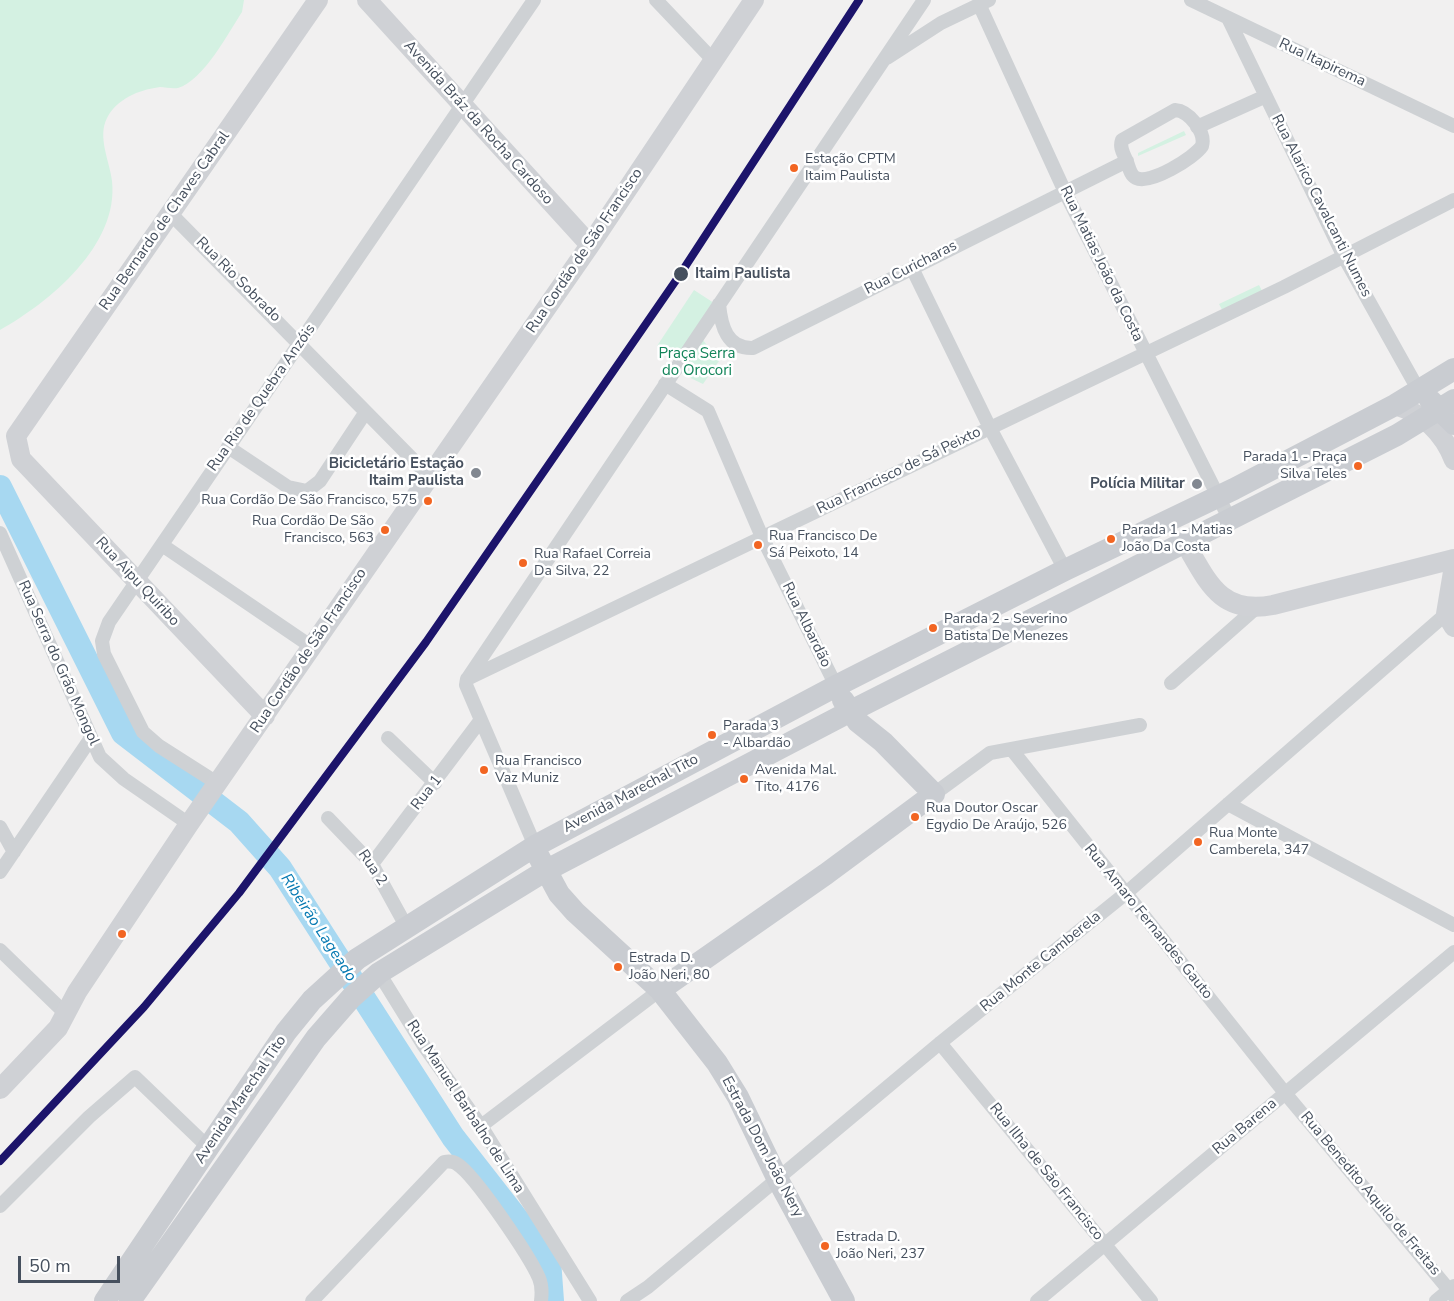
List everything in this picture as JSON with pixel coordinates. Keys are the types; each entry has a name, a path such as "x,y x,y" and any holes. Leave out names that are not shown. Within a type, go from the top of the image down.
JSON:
{"main road":[{"name":"Avenida Marechal Tito","path":"105,1301 286,1032 337,976 357,959 535,846 836,686 1065,570 1218,497 1395,405 1454,369"},
{"path":"1419,391 1443,413"},
{"name":"Avenida Marechal Tito","path":"130,1301 296,1064 351,998 375,977 544,871 849,712 1443,413"},
{"name":"Rua Albardão","path":"836,686 849,712 858,722 883,742 934,794"},
{"path":"883,742 879,717 885,694"},
{"path":"660,990 826,874 934,794"},
{"name":"Estrada Dom João Nery","path":"535,846 544,871 559,894 575,912 660,990 717,1063 738,1097 778,1180 844,1301"}],"street":[{"name":"Rua Bernardo de Chaves Cabral","path":"16,444 19,430 318,0"},
{"name":"Avenida Bráz da Rocha Cardoso","path":"367,0 590,245"},
{"name":"Rua Rio de Quebra Anzóis","path":"214,788 144,732 104,654 102,641 109,622 534,0"},
{"path":"656,0 714,61"},
{"name":"Rua Cordão de São Francisco","path":"0,1089 58,1028 77,992 192,819 590,245 754,0"},
{"path":"535,846 480,721 466,685 467,679 924,0"},
{"name":"Rua Itapirema","path":"1191,0 1454,126"},
{"path":"882,61 942,24 984,2"},
{"name":"Rua Matias João da Costa","path":"984,2 1065,192 1230,520"},
{"name":"Rua Alarico Cavalcanti Numes","path":"1228,18 1343,255 1419,391"},
{"path":"1197,127 1266,96"},
{"path":"1175,110 1186,113 1197,127 1204,142 1199,151 1154,178 1138,179 1132,175 1120,147 1122,140 1175,110"},
{"name":"Rua Curicharas","path":"719,304 722,325 730,340 746,348 753,348 1126,161"},
{"name":"Rua Francisco de Sá Peixto","path":"467,679 1284,287 1454,200"},
{"name":"Rua Rio Sobrado","path":"171,214 429,476"},
{"path":"912,268 990,428 1065,570"},
{"name":"Rua Albardão","path":"665,384 708,411 762,537 836,686"},
{"path":"1395,405 1443,413 1438,431 1454,460"},
{"path":"228,447 288,487 307,491 320,481 365,413"},
{"name":"Rua Aipu Quiribo","path":"16,444 21,459 265,716"},
{"name":"Rua Serra do Grão Mongol","path":"0,533 100,757 110,768 192,819"},
{"path":"1185,543 1209,585 1225,600 1245,608 1256,608 1454,560"},
{"path":"162,545 312,648"},
{"path":"1450,620 1454,566"},
{"path":"1172,683 1256,608"},
{"name":"Rua Monte Camberela","path":"627,1301 648,1287 940,1043 1125,894 1228,804 1450,620"},
{"name":"Rua 1","path":"372,864 480,721"},
{"path":"934,794 990,753 1140,724"},
{"path":"0,872 91,738"},
{"path":"388,738 435,783"},
{"name":"Rua Amaro Fernandes Gauto","path":"1012,750 1286,1093"},
{"path":"1228,804 1454,925"},
{"name":"Rua 2","path":"328,818 372,864 406,926"},
{"path":"0,827 14,852"},
{"path":"0,950 66,1014"},
{"name":"Rua Barena","path":"1036,1301 1454,952"},
{"name":"Rua Manuel Barbalho de Lima","path":"375,977 481,1126 590,1301"},
{"path":"481,1126 660,990"},
{"name":"Rua Ilha de São Francisco","path":"940,1043 1151,1301"},
{"path":"0,1206 89,1117 135,1077 209,1148"},
{"name":"Rua Benedito Aquilo de Freitas","path":"1286,1093 1452,1291"},
{"path":"312,1301 444,1162 451,1161 460,1166 515,1237 539,1279 540,1301"},
{"path":"1436,1301 1452,1291"}],"green space":[{"path":"0,0 244,0 242,12 215,55 197,76 178,88 160,87 136,93 111,111 103,133 112,181 111,205 104,227 93,249 77,269 40,304 0,330"},
{"path":"1184,131 1186,135 1138,156 1138,153"},
{"path":"1259,285 1268,302 1228,321 1219,304"},
{"name":"Praça Serra do Orocori","path":"694,290 717,305 703,340 719,361 703,384 678,372 678,360 657,346"}],"waterway":[{"name":"Ribeirão Lageado","path":"0,487 123,733 239,822 280,868 453,1137 549,1260 552,1301"}],"transit line":[{"path":"0,1161 144,1007 239,893 426,642 679,276 859,0"}],"place":[{"name":"Estação CPTM Itaim Paulista","path":"794,168"},
{"name":"Itaim Paulista","path":"681,274"},
{"name":"Parada 1 - Praça Silva Teles","path":"1358,466"},
{"name":"Bicicletário Estação Itaim Paulista","path":"476,473"},
{"name":"Polícia Militar","path":"1197,484"},
{"name":"Rua Cordão De São Francisco, 575","path":"428,501"},
{"name":"Rua Cordão De São Francisco, 563","path":"385,530"},
{"name":"Parada 1 - Matias João Da Costa","path":"1111,539"},
{"name":"Rua Francisco De Sá Peixoto, 14","path":"758,545"},
{"name":"Rua Rafael Correia Da Silva, 22","path":"523,563"},
{"name":"Parada 2 - Severino Batista De Menezes","path":"933,628"},
{"name":"Parada 3 - Albardão","path":"712,735"},
{"name":"Rua Francisco Vaz Muniz","path":"484,770"},
{"name":"Avenida Mal. Tito, 4176","path":"744,779"},
{"name":"Rua Doutor Oscar Egydio De Araújo, 526","path":"915,817"},
{"name":"Rua Monte Camberela, 347","path":"1198,842"},
{"name":"Estrada D. João Neri, 80","path":"618,967"},
{"name":"Estrada D. João Neri, 237","path":"825,1246"}]}
